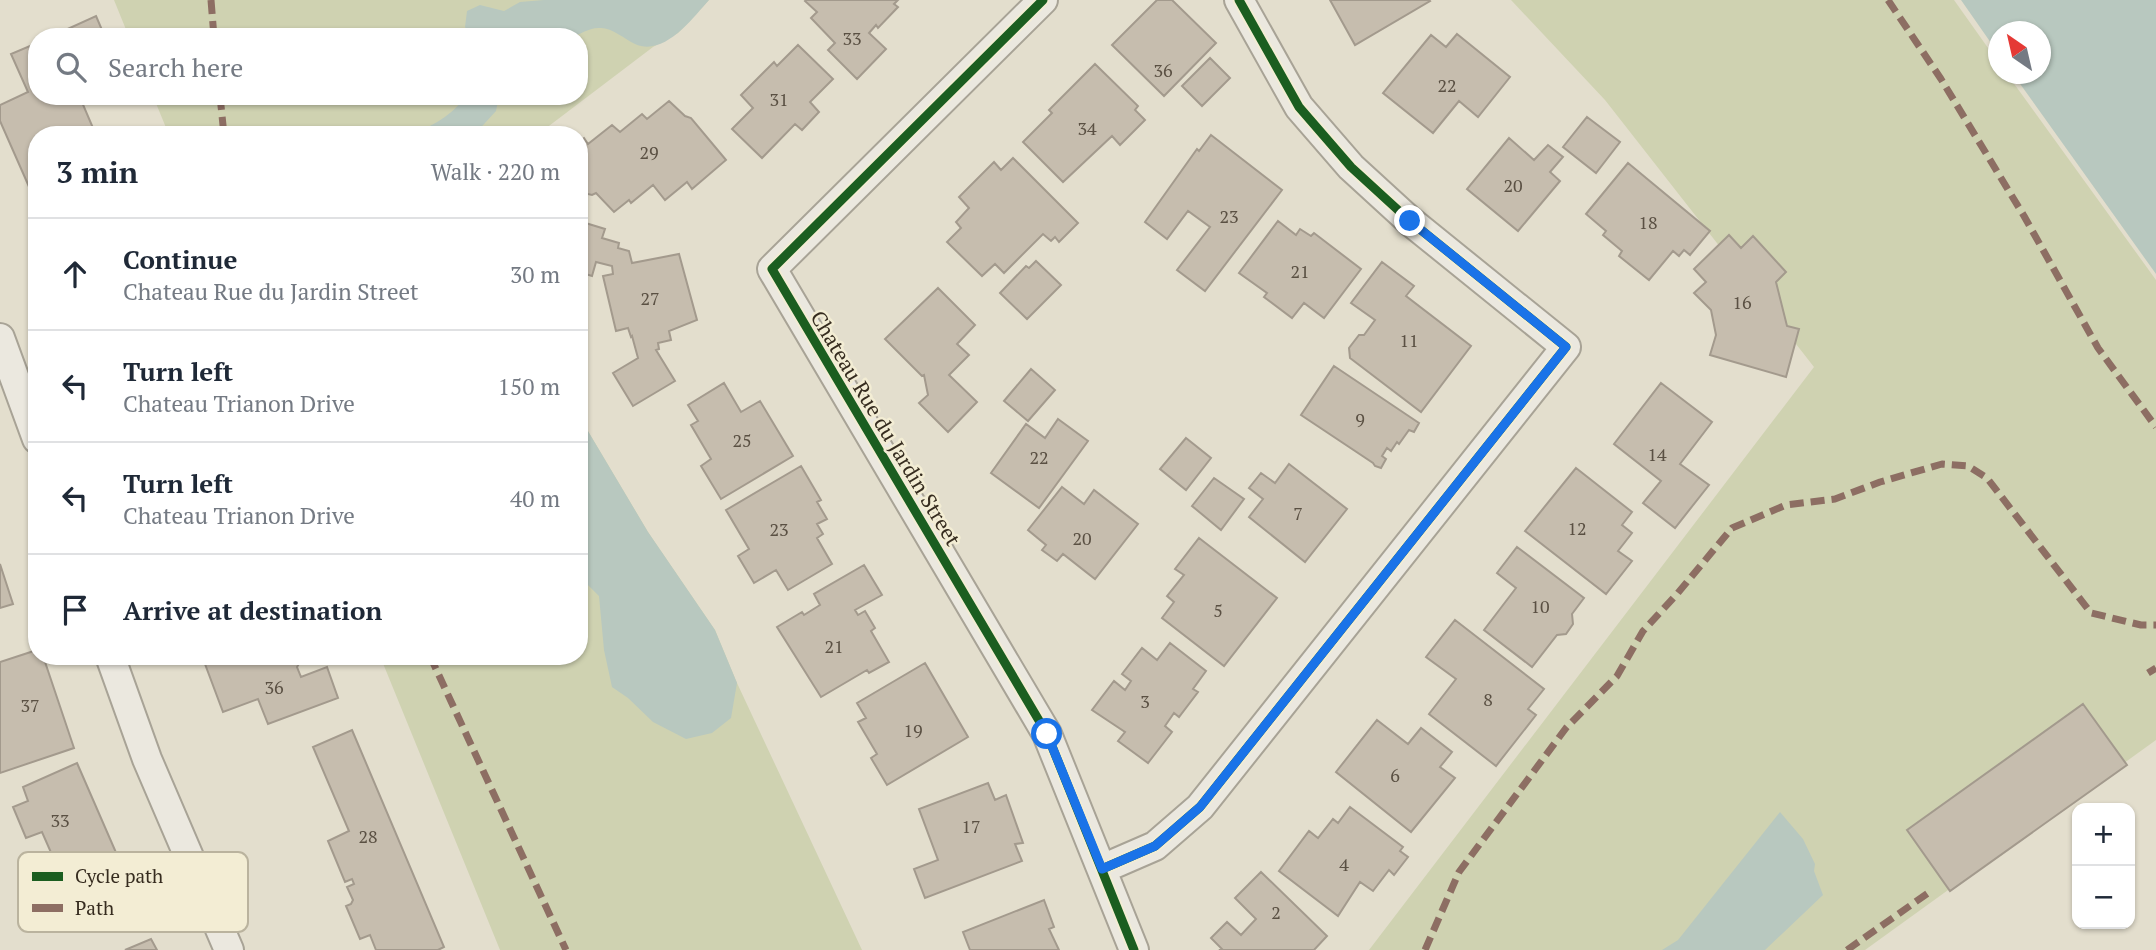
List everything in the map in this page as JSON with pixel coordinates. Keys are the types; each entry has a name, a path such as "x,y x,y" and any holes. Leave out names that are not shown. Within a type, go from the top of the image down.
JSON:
{"street":[{"name":"Chateau Rue du Jardin Street","path":"1043,0 772,269 1047,734 1134,950"},
{"path":"1102,869 1155,846 1200,807 1566,347 1410,221 1351,167 1299,107 1239,0"},
{"path":"0,338 28,414"},
{"path":"113,665 147,759 187,852"},
{"path":"221,932 229,950"}],"green space":[{"path":"114,0 709,0 678,33 653,47 588,96 588,28 125,28"},
{"path":"1511,0 1954,0 1988,48 1988,84 2014,84 2156,280 2156,740 1865,950 1369,950 1814,367 1605,100"},
{"path":"157,105 577,105 549,126 165,126"},
{"path":"588,431 648,532 715,630 737,683 862,950 500,950 384,665 588,665"}],"shaded area":[{"path":"709,0 686,26 667,41 646,47 605,28 588,30 588,28 465,27 467,11 480,5 504,11 520,2"},
{"path":"1961,0 2156,0 2156,274 2020,84 2051,84 2051,21 1988,21 1988,39"},
{"path":"458,105 497,105 496,111 482,126 430,126"},
{"path":"588,431 648,532 715,630 737,683 731,718 712,733 686,739 653,722 612,687 604,650 599,596 588,585"},
{"path":"1780,812 1803,839 1815,864 1814,871 1823,895 1765,950 1662,950 1678,940"}],"building":[{"path":"806,0 898,0 894,4 898,7 878,28 876,25 869,33 886,49 857,79 828,50 835,43 811,18 817,12"},
{"path":"1157,0 1172,0 1216,43 1164,96 1112,45"},
{"path":"1330,0 1429,0 1430,1 1355,45"},
{"path":"96,16 101,28 70,28"},
{"path":"1457,34 1510,77 1478,117 1459,101 1433,133 1383,93 1431,35 1446,47"},
{"path":"798,45 833,79 810,102 819,112 802,130 795,124 762,158 732,129 753,108 741,95 774,62 777,66"},
{"path":"28,47 28,92 11,54"},
{"path":"1210,58 1230,78 1202,106 1182,86"},
{"path":"1095,64 1138,106 1135,110 1145,120 1120,145 1112,136 1063,182 1023,142 1052,113 1049,110"},
{"path":"28,92 28,105 83,105 92,126 28,126 28,184 0,121 0,105"},
{"path":"669,101 691,118 726,160 692,189 687,182 665,200 653,185 631,203 629,200 614,212 596,193 588,194 588,144 612,125 620,132 642,114 647,119"},
{"path":"1587,117 1620,142 1596,173 1563,147"},
{"path":"1211,135 1282,190 1205,291 1177,270 1210,227 1188,211 1167,239 1145,222 1197,149 1199,151"},
{"path":"1509,138 1534,160 1548,145 1563,157 1550,172 1560,181 1518,231 1467,189"},
{"path":"1013,158 1078,223 1059,242 1055,237 1051,241 1043,234 1004,273 995,264 982,276 947,242 961,228 956,222 969,208 959,197 994,162 1001,170"},
{"path":"1628,163 1710,231 1690,255 1684,250 1679,256 1673,251 1649,280 1619,256 1622,251 1603,235 1606,231 1586,214"},
{"path":"1278,221 1296,235 1300,229 1311,236 1314,233 1361,269 1324,318 1304,303 1292,318 1264,297 1267,293 1239,273"},
{"path":"588,224 605,229 602,238 619,243 618,248 629,251 632,263 679,254 697,320 669,331 671,340 658,343 659,349 656,350 675,381 633,406 613,373 638,358 628,328 616,331 603,276 613,274 612,266 596,262 592,276 588,275"},
{"path":"1729,235 1741,248 1753,236 1786,272 1776,282 1787,326 1799,329 1786,377 1710,355 1716,335 1711,310 1694,293 1706,282 1694,269"},
{"path":"1036,261 1061,285 1027,319 1000,293 1026,266 1029,268"},
{"path":"1382,262 1414,286 1406,296 1471,346 1421,412 1350,358 1349,348 1359,335 1364,335 1375,320 1351,303"},
{"path":"938,288 975,325 957,344 969,355 949,375 977,402 948,432 919,403 928,395 924,375 885,339"},
{"path":"1334,366 1419,423 1414,432 1409,430 1391,451 1387,448 1382,456 1386,459 1381,468 1301,415"},
{"path":"1031,369 1055,390 1028,421 1004,401"},
{"path":"724,383 741,412 760,401 793,456 721,499 701,466 711,459 691,425 698,421 688,405"},
{"path":"1661,383 1712,422 1680,464 1709,485 1675,528 1643,503 1661,481 1614,444"},
{"path":"1058,419 1088,441 1039,508 991,473 1026,424 1045,438"},
{"path":"1186,438 1211,458 1186,490 1160,469"},
{"path":"1289,464 1347,509 1305,562 1249,517 1263,499 1249,488 1261,473 1275,483"},
{"path":"801,466 821,500 817,502 827,519 817,524 823,534 817,538 832,564 788,590 776,570 754,583 738,556 749,549 726,510"},
{"path":"1576,468 1632,512 1622,525 1632,533 1618,551 1632,561 1606,594 1525,531"},
{"path":"1214,478 1244,499 1221,530 1192,506"},
{"path":"1062,487 1084,504 1094,490 1138,524 1095,579 1063,554 1057,561 1042,550 1046,545 1028,530"},
{"path":"1199,538 1277,598 1224,666 1162,618 1174,602 1167,596 1184,575 1175,569"},
{"path":"1517,547 1584,598 1572,614 1573,624 1566,634 1557,635 1532,667 1484,630 1516,588 1497,573"},
{"path":"0,564 13,604 0,608"},
{"path":"864,565 882,595 855,610 858,615 865,611 875,628 871,631 889,662 869,673 867,670 821,697 777,627 820,605 814,594"},
{"path":"1455,620 1544,689 1528,709 1536,715 1496,766 1429,714 1456,679 1426,657"},
{"path":"1170,643 1206,671 1193,689 1198,692 1179,717 1174,713 1165,726 1172,732 1148,763 1118,741 1125,732 1092,710 1114,681 1125,690 1131,681 1122,674 1142,648 1157,660"},
{"path":"28,653 28,665 46,665 74,748 0,773 0,662"},
{"path":"925,663 968,737 887,785 871,758 877,754 858,722 866,718 857,703"},
{"path":"205,665 298,665 301,677 327,667 338,698 268,724 258,699 223,712"},
{"path":"2083,704 2127,765 1950,891 1907,830"},
{"path":"1377,720 1408,744 1421,728 1452,752 1440,767 1455,778 1411,832 1336,772"},
{"path":"352,730 444,947 438,950 376,950 370,935 360,939 346,906 353,900 347,887 354,884 352,879 345,882 328,841 349,831 313,747"},
{"path":"77,763 116,852 51,852 42,832 26,838 13,807 28,801 23,787"},
{"path":"988,783 995,800 1006,795 1023,843 1015,844 1022,861 925,898 914,869 938,860 919,809"},
{"path":"1350,807 1403,847 1400,851 1408,857 1394,875 1389,870 1373,891 1360,882 1338,916 1279,871 1309,831 1318,838 1333,819 1338,823"},
{"path":"1261,872 1327,936 1314,950 1219,950 1222,949 1211,938 1227,922 1241,935 1256,919 1235,898"},
{"path":"1044,900 1054,927 1049,929 1059,950 970,950 963,932"},
{"path":"151,939 157,950 125,950"}],"marked path":[{"path":"211,0 213,28"},
{"path":"1888,0 1941,79 2024,216 2098,348 2156,427"},
{"path":"221,105 223,126"},
{"path":"1425,950 1459,872 1566,728 1617,676 1643,631 1732,528 1786,505 1835,499 1880,482 1942,464 1968,466 1987,478 2091,613 2141,625 2156,625"},
{"path":"434,665 566,950"},
{"path":"2148,673 2156,668"},
{"path":"1847,950 1931,891"}],"cycle path":[{"path":"1043,0 772,269 1047,734 1134,950"},
{"path":"1102,869 1155,846 1200,807 1566,347 1410,221 1351,167 1299,107 1239,0"}],"route":[{"path":"1047,734 1102,869 1155,846 1200,807 1566,347 1410,221"}]}
